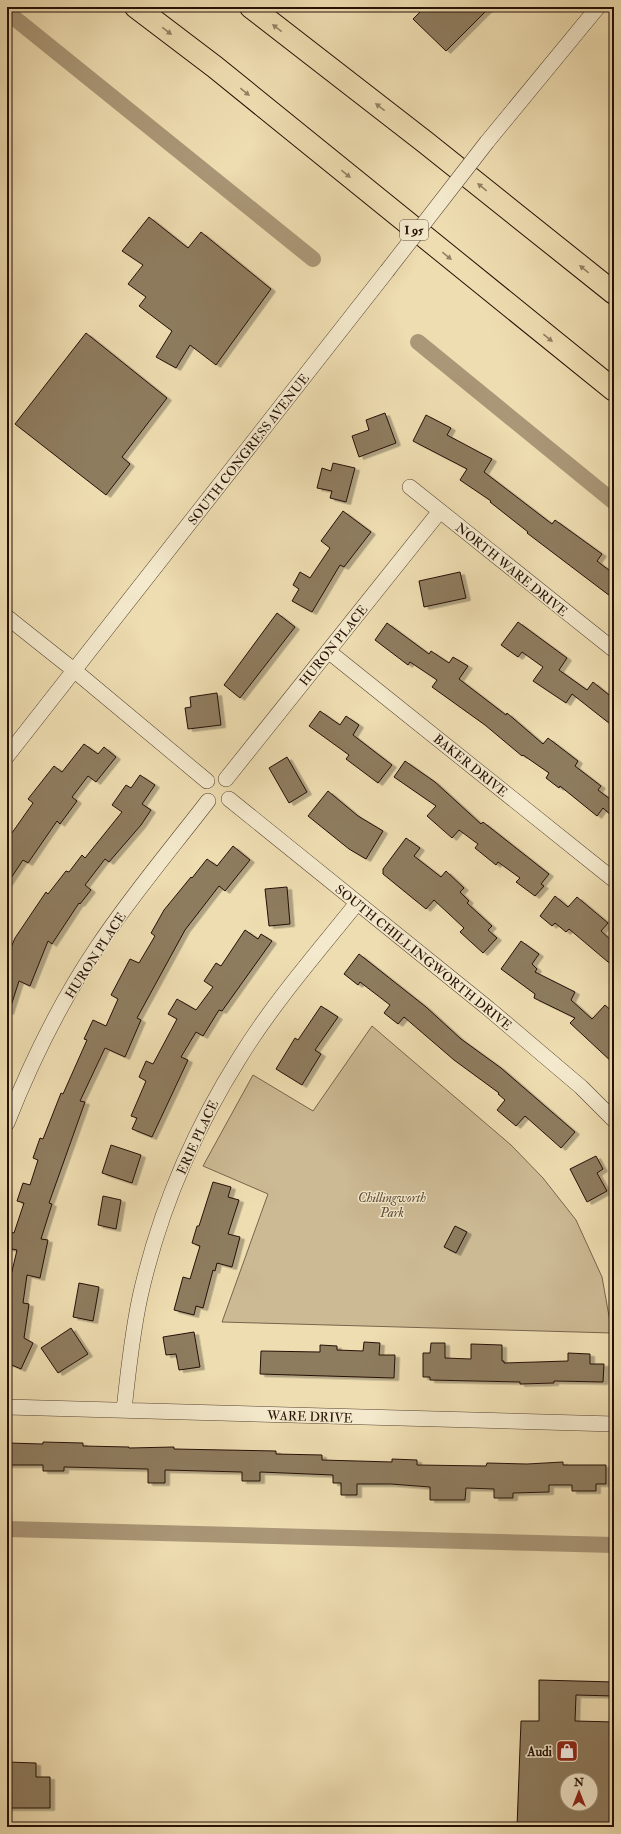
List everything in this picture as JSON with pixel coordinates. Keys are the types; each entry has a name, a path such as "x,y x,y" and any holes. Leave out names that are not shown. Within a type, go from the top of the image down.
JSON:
{"highway":[{"name":"I 95","path":"136,7 215,68 614,390"},
{"path":"251,7 431,147 614,293"}],"street":[{"name":"SOUTH CONGRESS AVENUE","path":"7,756 487,142 598,7"},
{"name":"NORTH WARE DRIVE","path":"410,487 614,650"},
{"name":"HURON PLACE","path":"226,779 440,511"},
{"path":"7,616 75,670 206,781"},
{"name":"BAKER DRIVE","path":"328,651 614,880"},
{"path":"217,776 226,779 232,792 229,799 218,804 208,801 203,791 206,781 217,776"},
{"name":"SOUTH CHILLINGWORTH DRIVE","path":"229,799 494,1013 581,1088 614,1120"},
{"name":"HURON PLACE","path":"7,1123 34,1060 60,1009 97,947 131,900 208,801"},
{"name":"ERIE PLACE","path":"124,1410 131,1347 141,1296 163,1219 190,1149 217,1096 240,1057 269,1014 356,903"},
{"name":"WARE DRIVE","path":"7,1407 614,1424"}],"green space":[{"name":"Chillingworth Park","path":"372,1026 511,1145 543,1178 576,1220 602,1277 612,1333 222,1322 268,1194 203,1166 253,1075 313,1111"}],"building":[{"path":"425,7 490,7 446,51 413,19"},
{"path":"149,217 188,248 201,232 271,289 216,365 190,345 176,368 156,357 172,331 139,306 146,297 128,284 143,265 122,251"},
{"path":"86,333 167,398 122,457 130,464 106,495 15,424"},
{"path":"385,413 396,443 359,457 352,436 369,430 366,420"},
{"path":"426,415 451,428 447,435 492,459 484,472 552,524 555,520 602,554 597,561 614,574 614,599 527,533 528,532 490,502 491,501 460,480 467,469 413,441"},
{"path":"333,463 355,468 346,502 330,498 332,491 317,488 322,468 331,471"},
{"path":"343,511 371,532 344,567 340,565 312,612 292,601 299,589 293,585 300,572 310,578 330,548 321,541"},
{"path":"460,572 466,598 424,607 419,581"},
{"path":"277,613 295,627 240,698 224,685"},
{"path":"518,622 567,658 559,670 587,690 593,682 614,699 614,727 572,694 566,703 533,681 543,667 522,652 518,657 501,645"},
{"path":"387,623 429,654 431,651 449,663 453,657 468,666 459,679 506,715 507,713 543,744 548,738 578,761 575,766 601,786 598,790 614,802 614,818 603,808 597,816 560,786 559,788 546,778 549,773 523,755 522,756 485,725 432,687 437,680 410,662 408,665 375,640"},
{"path":"217,693 221,725 188,729 185,708 191,707 190,697"},
{"path":"320,711 340,725 346,716 359,725 353,735 392,765 378,783 346,759 349,755 309,726"},
{"path":"84,744 98,754 104,747 116,757 96,782 88,776 72,797 77,801 60,824 57,821 28,863 23,860 7,884 7,840 33,803 28,799 54,766 62,772"},
{"path":"287,757 307,792 289,803 269,768"},
{"path":"405,761 435,782 481,824 483,822 549,874 541,884 544,886 535,896 516,882 520,878 498,862 496,865 475,848 478,844 459,830 452,838 427,816 436,806 394,777"},
{"path":"140,775 155,785 142,804 151,810 141,825 109,862 105,859 85,885 91,890 80,904 79,903 52,944 48,941 30,986 19,981 9,1012 7,1011 7,957 15,938 46,892 48,894 66,871 69,872 82,855 85,858 122,812 112,805 126,785 131,788"},
{"path":"328,791 358,816 383,831 366,859 349,849 308,816"},
{"path":"406,838 420,848 414,856 441,877 446,871 464,888 460,892 469,901 467,903 492,926 488,930 497,938 483,953 460,932 464,928 434,900 426,909 383,874 383,869"},
{"path":"233,846 250,860 225,891 219,886 185,930 137,1018 141,1020 125,1057 105,1048 80,1101 85,1102 49,1203 52,1204 41,1239 48,1240 40,1278 27,1275 23,1303 29,1304 24,1338 33,1343 21,1369 7,1363 7,1284 9,1284 17,1250 7,1248 7,1231 14,1233 24,1203 17,1201 23,1183 30,1185 38,1160 33,1158 40,1138 43,1139 61,1093 63,1094 87,1040 84,1039 93,1020 106,1026 118,999 111,995 130,959 139,963 155,936 151,933 164,910 207,859 217,866"},
{"path":"287,887 290,924 269,926 265,889"},
{"path":"555,896 568,907 577,897 608,923 601,931 614,943 614,967 569,929 566,932 555,923 552,926 540,916"},
{"path":"245,930 258,939 261,934 272,941 222,1011 219,1010 203,1036 196,1032 181,1057 188,1060 152,1137 132,1129 137,1118 131,1116 146,1081 139,1077 146,1061 153,1064 177,1019 168,1014 177,999 196,1010 213,987 204,981 216,963 221,966"},
{"path":"521,941 539,954 532,964 537,969 535,972 575,992 571,1000 592,1019 605,1005 614,1013 614,1064 570,1023 575,1018 534,998 535,994 501,969"},
{"path":"359,954 426,1007 461,1039 501,1068 575,1132 561,1148 525,1116 516,1126 497,1110 505,1100 498,1094 499,1093 454,1060 404,1017 398,1024 384,1013 390,1005 360,982 358,985 344,974"},
{"path":"321,1006 338,1017 315,1050 321,1054 302,1085 276,1069 295,1038 298,1040"},
{"path":"111,1145 141,1155 132,1183 102,1173"},
{"path":"596,1156 603,1169 597,1173 607,1191 587,1202 570,1169"},
{"path":"213,1182 231,1187 228,1197 239,1200 228,1234 240,1237 232,1267 217,1263 215,1271 213,1270 203,1308 196,1306 194,1315 174,1310 183,1277 190,1279 200,1246 192,1243"},
{"path":"103,1196 121,1200 116,1229 98,1225"},
{"path":"455,1226 467,1232 456,1253 444,1247"},
{"path":"79,1283 99,1287 93,1321 73,1317"},
{"path":"71,1328 88,1354 58,1373 41,1348"},
{"path":"194,1332 200,1367 179,1370 176,1354 166,1355 163,1337"},
{"path":"364,1342 380,1343 379,1355 395,1355 394,1378 260,1374 261,1351 320,1352 320,1345 337,1346 337,1350 363,1351"},
{"path":"431,1343 445,1343 445,1358 471,1359 471,1344 502,1345 502,1361 504,1361 504,1363 568,1361 568,1353 590,1354 590,1364 604,1364 603,1382 554,1381 554,1383 520,1384 520,1382 430,1380 430,1377 423,1377 423,1353 430,1353"},
{"path":"43,1442 83,1443 83,1446 129,1448 174,1447 174,1449 276,1451 276,1454 322,1455 322,1460 392,1462 392,1459 417,1460 417,1465 486,1466 487,1463 527,1464 563,1462 563,1465 606,1465 606,1484 596,1484 596,1491 572,1491 572,1485 549,1485 549,1492 513,1493 513,1498 494,1498 494,1489 466,1488 465,1500 430,1500 430,1487 391,1484 357,1484 357,1495 341,1495 341,1483 333,1483 333,1475 260,1472 260,1481 242,1481 242,1472 165,1470 165,1483 148,1483 148,1469 64,1467 64,1471 43,1471 43,1465 7,1465 7,1443 43,1444"},
{"name":"Audi","path":"539,1680 614,1682 614,1696 576,1695 575,1721 614,1722 614,1827 517,1827 521,1721 539,1721"},
{"path":"7,1762 36,1763 36,1777 50,1777 50,1808 7,1808"}],"waterway":[{"path":"7,12 313,259"},
{"path":"418,342 614,502"},
{"path":"7,1529 614,1545"}],"place":[{"name":"Audi","path":"567,1751"}]}
